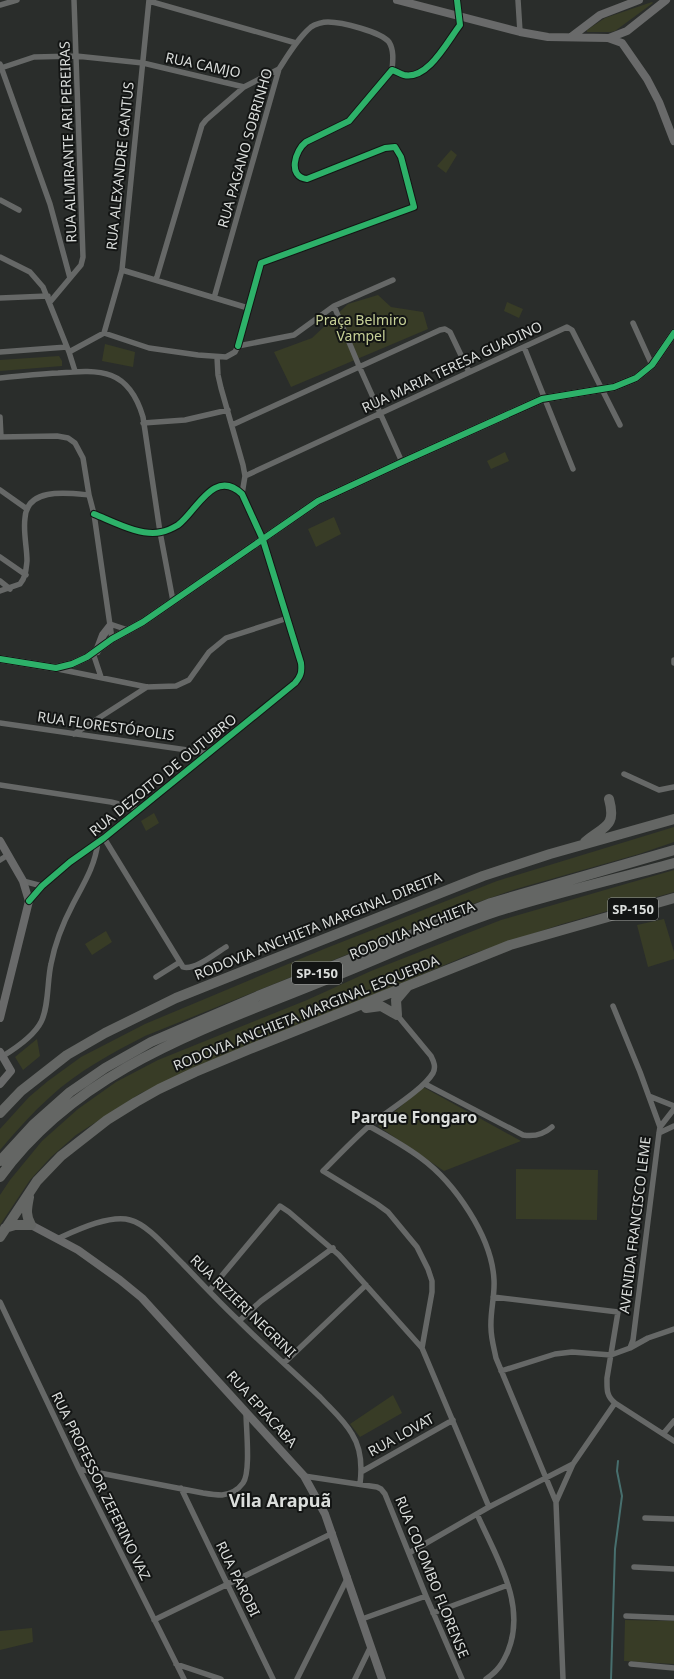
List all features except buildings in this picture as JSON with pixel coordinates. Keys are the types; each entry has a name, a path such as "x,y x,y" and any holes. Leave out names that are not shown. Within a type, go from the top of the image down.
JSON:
{"highway":[{"path":"582,845 610,822 613,814 609,799"},
{"name":"RODOVIA ANCHIETA MARGINAL DIREITA","path":"0,1113 21,1091 67,1055 105,1033 176,998 483,876 582,845 674,819"},
{"name":"RODOVIA ANCHIETA","path":"0,1161 38,1119 70,1092 105,1068 151,1042 258,996 491,903 674,850"},
{"name":"RODOVIA ANCHIETA","path":"0,1177 44,1127 74,1101 108,1078 157,1051 238,1015 498,911 674,863"},
{"name":"RODOVIA ANCHIETA MARGINAL ESQUERDA","path":"3,1232 37,1181 60,1156 107,1120 136,1102 195,1072 510,944 674,898"},
{"path":"396,1015 396,1000 410,984"},
{"path":"333,1016 376,1005 385,1007 396,1015"},
{"path":"29,1193 26,1218 31,1225"},
{"path":"3,1232 15,1225 31,1225"}],"street":[{"path":"0,5 17,0"},
{"name":"RUA ALMIRANTE ARI PEREIRAS","path":"50,302 81,265 83,257 74,0"},
{"path":"149,0 296,43"},
{"name":"RUA ALEXANDRE GANTUS","path":"104,333 122,270 149,0"},
{"path":"397,0 520,32 548,37 608,38 622,43 647,79 668,123 674,141"},
{"path":"0,352 68,350 104,333 149,348 217,357 226,357 232,354 238,346 261,263 414,207 401,157 395,147 386,148 307,179 301,178 297,174 295,166 296,153 301,146 314,137 337,128 350,120 392,70 403,75 416,75 428,68 460,26 458,16 458,0"},
{"path":"518,0 520,32"},
{"path":"571,37 600,15 639,0"},
{"path":"608,38 627,32 666,0"},
{"name":"RUA PAGANO SOBRINHO","path":"214,298 279,69 296,43 311,27 329,22 375,32 390,43 392,51 392,70"},
{"path":"622,43 627,32"},
{"name":"RUA CAMJO","path":"1,66 34,57 76,56 143,63 244,87 279,69"},
{"path":"1,66 50,204 70,278"},
{"path":"156,280 202,125 244,87"},
{"path":"668,123 674,130"},
{"path":"0,200 19,210"},
{"path":"0,257 30,272 43,287 48,296 75,371"},
{"path":"122,270 248,308"},
{"path":"238,346 294,335 334,306 393,280"},
{"path":"0,298 48,296"},
{"path":"334,306 402,462"},
{"path":"633,323 652,365"},
{"name":"RUA MARIA TERESA GUADINO","path":"245,476 566,327 570,327 603,389 620,425"},
{"path":"232,424 436,331 445,329 450,332 469,372"},
{"path":"56,668 72,664 95,652 112,639 143,622 318,501 545,398 603,389 624,384 636,378 652,365 674,333"},
{"path":"524,347 573,469"},
{"path":"217,357 218,375 245,476 242,494"},
{"path":"0,378 75,371 102,372 112,375 120,380 134,397 139,406 143,423 160,532 173,601"},
{"path":"143,423 185,420 228,410"},
{"path":"0,417 0,437 57,436 68,438 80,449 94,514 112,639"},
{"path":"0,659 56,668 147,687 168,687 184,683 194,674 209,652 226,638 288,618 263,540 242,494 238,490 228,486 218,487 212,490 204,496 178,525 160,532 143,532 94,514"},
{"path":"0,490 27,508"},
{"path":"0,591 10,589 20,584 26,575 27,555 24,519 27,508 37,498 49,494 59,492 89,495"},
{"path":"0,557 26,575"},
{"path":"0,582 10,589"},
{"name":"RUA DEZOITO DE OUTUBRO","path":"29,900 42,886 70,862 104,838 295,683 302,672 301,663 288,618"},
{"path":"110,625 128,630"},
{"path":"101,677 95,652 103,635 110,625"},
{"path":"74,734 147,687"},
{"name":"RUA FLORESTÓPOLIS","path":"0,723 208,753"},
{"path":"624,774 659,790 674,787"},
{"path":"0,785 111,802 138,810"},
{"path":"104,838 185,968 195,966 226,947"},
{"path":"0,841 23,881 29,900 0,1018"},
{"path":"0,1084 11,1071 1,1054 34,1032 42,1020 45,1011 51,964 56,944 64,922 92,869 98,842"},
{"path":"0,860 8,855"},
{"path":"23,881 42,886"},
{"path":"156,976 180,962"},
{"path":"613,1006 648,1096 659,1130 674,1126"},
{"path":"396,1015 431,1056 435,1068 433,1073 425,1084 369,1126 323,1171 388,1212 417,1247 432,1281 432,1292 422,1348"},
{"path":"425,1084 524,1135 529,1136 543,1133 552,1127"},
{"path":"648,1096 674,1107"},
{"name":"AVENIDA FRANCISCO LEME","path":"630,1348 633,1340 659,1130 674,1107"},
{"path":"369,1126 422,1158 439,1174 458,1197 480,1229 490,1251 494,1280 491,1327 496,1358 556,1502 563,1679"},
{"path":"209,1291 280,1206 333,1248 422,1348 489,1507"},
{"name":"RUA RIZIERI NEGRINI","path":"57,1239 100,1222 116,1219 128,1219 139,1223 159,1240 239,1321 336,1413 352,1434 357,1445 362,1472 360,1484"},
{"name":"RUA EPIACABA","path":"31,1225 101,1266 134,1291 246,1410 304,1476 326,1514 382,1679"},
{"path":"239,1321 261,1301 333,1248"},
{"path":"284,1364 366,1285"},
{"path":"493,1297 618,1312 607,1391 610,1399 674,1441"},
{"name":"RUA PROFESSOR ZEFERINO VAZ","path":"0,1302 79,1469 184,1679"},
{"path":"502,1371 555,1354 572,1352 611,1355 630,1348 648,1338 674,1329"},
{"path":"556,1502 573,1464 615,1403"},
{"path":"79,1469 221,1495 236,1490 244,1482 247,1458 246,1410"},
{"name":"RUA LOVAT","path":"362,1472 453,1420"},
{"path":"663,1434 674,1421"},
{"path":"409,1553 489,1507 573,1464"},
{"name":"RUA COLOMBO FLORENSE","path":"304,1476 360,1484 381,1489 386,1494 426,1596 462,1679"},
{"name":"RUA PAROBI","path":"181,1488 273,1679"},
{"path":"477,1514 508,1585 514,1607 510,1644 502,1664 494,1674 486,1679"},
{"path":"645,1518 674,1519"},
{"path":"154,1620 333,1533"},
{"path":"634,1567 674,1569"},
{"path":"297,1679 348,1577"},
{"path":"433,1613 508,1585"},
{"path":"362,1619 426,1596"},
{"path":"626,1616 674,1618"},
{"path":"355,1679 371,1646"},
{"path":"176,1664 220,1679"},
{"path":"631,1664 674,1668"}],"green space":[{"path":"652,2 653,3 615,31 587,32 587,30 605,18"},
{"path":"451,150 457,155 446,173 437,166"},
{"name":"Praça Belmiro Vampel","path":"378,295 391,307 423,312 428,329 291,387 274,352 312,338 348,304"},
{"path":"507,302 523,309 519,318 504,311"},
{"path":"105,344 135,352 133,367 102,361"},
{"path":"59,356 62,361 62,366 0,371 0,360"},
{"path":"505,452 509,461 491,469 487,461"},
{"path":"334,517 341,534 316,547 308,529"},
{"path":"154,813 159,823 146,831 141,821"},
{"path":"674,827 674,842 639,854 516,889 470,905 145,1036 96,1063 72,1079 43,1103 0,1150 0,1129 29,1097 81,1057 145,1024 324,949 497,881"},
{"path":"674,870 674,892 562,924 466,956 141,1093 76,1135 51,1157 30,1180 0,1225 0,1195 10,1180 42,1141 78,1109 116,1082 158,1060 307,1000 371,971 501,920"},
{"path":"664,919 674,952 674,959 648,967 637,925"},
{"path":"106,931 112,942 92,955 85,944"},
{"path":"37,1039 40,1056 23,1070 15,1057"},
{"path":"423,1087 521,1141 444,1171 378,1126"},
{"path":"516,1169 598,1170 597,1220 516,1219"},
{"path":"393,1395 402,1413 360,1437 350,1424"},
{"path":"625,1620 674,1621 674,1664 624,1661"},
{"path":"32,1628 33,1642 0,1650 0,1631"}],"waterway":[{"path":"611,1679 615,1549 622,1496 617,1471 618,1461"}],"cycle path":[{"path":"238,346 261,263 414,207 401,157 395,147 385,148 307,179 297,174 295,169 296,157 306,142 349,121 392,70 404,75 413,75 421,72 429,66 443,50 460,25 457,0"},
{"path":"0,659 56,668 72,664 87,657 112,639 143,622 318,501 542,399 614,387 636,378 652,365 674,333"},
{"path":"29,901 42,886 70,862 104,838 295,683 300,676 301,671 301,663 263,540 242,494 232,487 223,486 214,489 206,494 178,525 161,532 153,533 136,530 94,514"}],"district":[{"name":"Parque Fongaro","path":"414,1117"},
{"name":"Vila Arapuã","path":"280,1501"}]}
